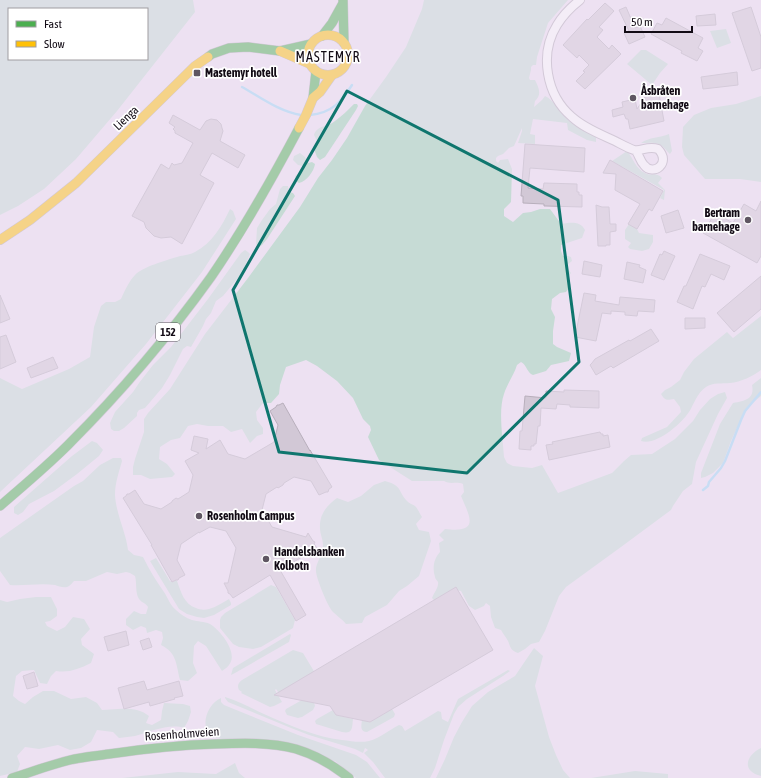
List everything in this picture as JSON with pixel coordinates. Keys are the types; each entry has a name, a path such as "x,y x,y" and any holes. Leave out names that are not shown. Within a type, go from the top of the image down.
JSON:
{"main road":[{"name":"152","path":"313,98 313,68 308,52 311,44 322,36 332,23 342,2"},
{"name":"152","path":"0,506 45,467 120,391 147,359 211,276 273,179 313,98 320,92 332,75 343,69 348,60 348,50 344,43 342,2"},
{"path":"322,36 332,35 344,43"},
{"name":"Lienga","path":"0,240 30,220 76,183 203,60 218,51 233,48 280,50 311,44"},
{"name":"Lienga","path":"280,50 313,68"},
{"path":"313,68 321,74 332,75"},
{"name":"Rosenholmveien","path":"12,778 70,760 124,751 179,745 246,743 287,747 307,752 335,767 349,778"}],"street":[{"path":"580,0 564,15 556,25 552,34 547,55 547,64 552,87 560,104 576,121 636,151"}],"highlighted area":[{"path":"347,91 558,200 579,362 467,473 279,452 233,290"}],"green space":[{"path":"0,0 193,0 195,12 117,111 76,159 44,189 18,206 0,215"},
{"path":"424,0 568,0 548,23 537,57 536,65 531,67 529,78 530,80 535,80 539,91 539,96 535,101 534,107 545,96 554,103 569,121 596,137 596,142 587,140 568,130 567,123 533,119 530,134 535,135 535,144 518,143 522,128 514,146 496,158 498,163 500,160 508,159 512,169 511,202 504,209 504,216 513,222 523,213 540,209 550,209 561,224 578,224 585,230 582,238 561,245 563,256 571,257 572,261 567,265 571,273 568,279 571,285 566,292 560,293 552,299 551,309 555,317 553,344 571,353 569,361 551,365 546,371 533,375 529,373 525,365 521,362 517,365 505,390 501,408 504,457 507,463 513,466 532,468 542,465 558,493 612,473 631,455 652,454 675,439 693,421 710,399 725,392 727,398 696,462 692,484 683,491 671,510 566,587 559,596 539,642 531,644 518,653 513,651 501,630 495,628 491,617 490,606 486,603 484,606 475,610 469,606 461,591 456,590 435,601 432,598 438,584 434,574 434,563 440,552 439,543 444,540 439,535 445,529 463,529 470,523 468,511 461,496 464,492 463,484 444,481 412,481 379,460 368,437 371,430 370,426 363,419 353,398 337,381 317,366 306,360 286,367 280,385 279,394 271,403 263,403 256,412 257,420 263,428 263,434 257,436 250,443 242,429 231,432 223,426 197,424 188,426 180,438 171,440 160,447 159,459 167,464 175,474 172,477 150,479 141,475 133,475 135,459 144,432 144,419 170,389 205,334 300,207 318,178 347,138 365,106 406,47 422,9"},
{"path":"726,29 731,43 717,48 710,31"},
{"path":"641,50 646,50 668,64 652,85 627,64"},
{"path":"761,96 761,182 740,179 705,179 684,155 682,147 683,127 694,115 711,108 736,104"},
{"path":"354,104 357,104 358,106 356,110 325,157 320,160 314,149 318,143 314,135 315,132 335,121"},
{"path":"669,134 672,151 670,154 661,145 641,143 647,140"},
{"path":"627,151 642,171 647,174 660,176 662,178 658,183 665,190 664,200 660,198 664,190 612,161"},
{"path":"300,153 305,157 308,163 312,162 315,164 310,175 299,183 296,181 295,176 304,169 303,166 298,165 293,160 294,156"},
{"path":"283,186 288,186 289,192 293,193 295,196 267,239 259,247 256,244 257,228 270,209 276,204 280,189"},
{"path":"230,209 233,211 236,219 202,272 146,344 91,407 0,492 0,378 22,389 69,369 90,357 94,327 101,306 106,302 115,302 121,299 133,277 143,269 179,256 191,254 207,244 224,222"},
{"path":"629,224 637,229 639,233 653,235 653,242 649,249 642,251 630,249 628,247 631,243 625,239 625,230"},
{"path":"245,250 250,254 242,273 223,296 216,301 211,313 206,319 191,347 187,346 183,349 162,388 145,408 139,410 137,416 124,428 119,431 114,431 111,429 110,423 115,412 133,392 153,365 171,347 241,253"},
{"path":"761,316 761,370 738,381 709,385 698,395 685,417 668,433 654,440 647,442 641,441 642,438 667,427 681,412 680,407 674,399 666,400 661,394 680,380 694,359 727,332 733,338"},
{"path":"761,378 761,396 751,404 740,421 723,463 713,473 701,478 701,473 720,424 733,403 748,398 753,390 752,385"},
{"path":"92,441 97,443 103,450 99,456 54,491 29,504 23,512 18,515 14,513 14,507 72,456"},
{"path":"113,458 121,458 122,461 116,482 115,495 117,509 128,550 134,555 143,557 174,608 183,616 194,621 206,622 210,624 223,636 232,654 229,665 222,671 206,646 198,641 194,646 193,663 197,673 188,681 180,680 173,655 161,645 163,638 162,632 156,630 147,633 146,628 141,626 133,630 126,625 126,619 134,611 141,614 146,614 148,607 139,599 135,576 130,573 126,572 117,574 107,572 86,581 74,581 68,587 61,587 49,584 10,585 0,571 0,538 83,481 100,465"},
{"path":"385,481 395,485 407,501 416,507 422,517 416,524 419,530 429,532 431,541 419,576 399,591 387,605 365,617 362,623 346,624 331,609 318,580 316,568 323,545 320,531 322,515 330,504 337,498 348,502 361,496 374,485"},
{"path":"156,558 170,581 177,581 186,601 192,606 202,610 217,606 229,599 231,605 214,615 204,618 187,614 179,609 150,561"},
{"path":"271,585 276,587 295,620 293,628 261,647 253,649 239,647 233,644 220,628 221,617 225,613"},
{"path":"36,597 51,597 57,609 57,616 50,621 45,622 47,626 57,631 65,627 73,617 84,619 90,629 81,639 82,645 94,654 91,663 87,665 70,671 56,671 51,676 47,684 40,683 34,670 22,671 16,676 13,696 25,704 43,691 54,691 71,699 86,697 97,703 102,710 126,709 142,712 149,716 146,723 152,725 161,720 164,703 183,704 190,706 191,712 184,728 166,727 135,736 119,738 113,732 97,730 91,742 81,748 70,750 58,745 39,749 25,747 17,756 20,764 17,772 0,776 0,600 7,602"},
{"path":"290,634 289,642 231,675 233,668"},
{"path":"534,648 543,656 535,686 549,737 563,770 570,778 436,778 454,737 472,706 488,692 515,676"},
{"path":"293,650 303,653 335,706 314,702 315,706 313,710 298,718 287,715 285,711 302,700 280,695 276,689 275,690 282,702 270,707 241,693 242,692 239,690 238,686 242,680"},
{"path":"508,670 510,671 467,699 458,707 430,778 385,778 364,753 368,750 365,748 363,753 355,749 309,735 228,702 225,698 235,700 302,730 332,738 366,742 377,738 399,725 402,726 405,731 438,711 441,712 442,719 448,722 458,699"},
{"path":"221,698 221,702 224,705 298,735 356,755 367,762 380,778 356,778 335,761 217,738 211,735 207,730 206,718 211,706"},
{"path":"392,709 395,714 394,717 367,732 362,730 362,720 370,722"},
{"path":"333,710 336,715 353,719 352,728 350,731 342,732 316,724 315,721 317,719"},
{"path":"761,748 761,776 750,770 748,763 752,755"},
{"path":"235,763 239,773 245,778 122,778 178,772 216,774"},
{"path":"635,771 668,774 668,778 591,778"}],"building":[{"path":"605,3 614,11 599,27 603,30 597,37 609,49 612,45 621,54 585,89 576,81 585,72 583,71 589,65 579,55 577,58 563,45 587,19 588,20"},
{"path":"626,7 635,28 640,26 645,37 629,44 624,33 629,31 619,10"},
{"path":"751,7 761,37 761,68 752,71 732,13"},
{"path":"715,14 716,25 697,26 696,16"},
{"path":"666,18 703,38 698,48 703,51 697,61 651,34 657,23 662,25"},
{"path":"737,72 738,85 703,89 701,77"},
{"path":"659,94 664,121 630,129 628,119 626,119 624,114 613,117 612,110 623,107 622,102 635,99 637,109 645,97"},
{"path":"173,115 200,130 206,121 211,119 217,120 221,124 223,131 220,141 245,155 238,168 212,153 200,175 214,183 182,244 171,237 161,238 154,236 146,228 144,222 132,216 161,164 169,169 172,163 174,165 182,163 193,143 175,133 173,129 175,127 169,123"},
{"path":"525,144 585,148 584,172 530,168 528,188 543,189 544,183 577,184 577,192 579,192 579,195 582,195 582,207 544,206 544,204 523,203 523,196 521,196"},
{"path":"610,160 663,191 652,211 649,209 637,229 628,224 640,204 615,190 616,174 603,173"},
{"path":"761,201 761,256 757,263 703,233 715,213 733,223 744,204 756,211"},
{"path":"596,205 609,207 610,224 616,224 616,231 610,232 610,245 598,246"},
{"path":"678,210 684,228 666,233 661,216"},
{"path":"664,251 675,256 664,280 651,275 660,254 662,255"},
{"path":"700,254 730,266 724,280 711,274 705,287 702,286 693,309 677,302 684,286 686,286"},
{"path":"584,261 602,265 600,277 582,274"},
{"path":"627,262 640,265 639,267 646,270 643,283 624,279"},
{"path":"761,276 761,309 734,332 717,313"},
{"path":"584,293 596,295 595,301 619,305 620,297 655,300 654,312 638,311 637,316 625,315 625,312 611,311 611,314 602,313 596,341 575,337"},
{"path":"0,295 10,319 0,323"},
{"path":"685,318 705,318 705,328 685,329"},
{"path":"651,329 659,341 613,368 611,366 596,375 590,365 595,359"},
{"path":"6,335 16,362 0,369 0,337"},
{"path":"53,357 58,368 31,378 27,368"},
{"path":"564,390 599,391 599,408 570,407 570,405 557,404 556,409 541,408 540,426 538,426 536,444 531,446 531,450 519,449 525,396 546,398 546,391 564,392"},
{"name":"Rosenholm Campus","path":"283,403 332,487 328,492 319,495 311,481 294,477 266,494 262,510 272,527 306,537 308,533 315,542 314,544 317,548 280,570 306,615 296,621 270,575 233,598 228,593 224,583 228,583 236,548 226,531 210,527 199,532 181,544 177,560 185,575 172,582 152,545 123,498 135,490 144,504 161,509 176,498 178,499 189,492 193,475 185,461 199,453 191,450 194,436 208,439 206,449 220,440 228,454 245,459 274,442 278,425 270,411 277,405"},
{"path":"600,432 603,436 608,435 610,447 549,460 546,445 553,444 552,442"},
{"path":"456,587 493,650 370,722 336,715 330,706 274,695"},
{"path":"126,631 129,645 108,651 104,637"},
{"path":"149,638 152,647 143,650 140,641"},
{"path":"34,672 38,686 27,689 23,676"},
{"path":"144,681 147,690 179,681 183,696 150,706 149,702 124,709 118,688"}],"waterway":[{"path":"310,115 324,112 335,106 344,97 352,85"},
{"path":"242,87 285,111 301,115"},
{"path":"703,490 708,486 709,482 721,468 745,411 761,392"}],"traffic: fast":[{"path":"343,0 344,43"},
{"path":"322,36 332,23 342,5"},
{"path":"208,57 229,48 248,47 280,51 311,44"},
{"path":"313,98 316,71"},
{"path":"0,506 68,445 125,385 178,321 211,277 235,241 299,128"},
{"path":"12,778 63,762 85,757 175,746 246,743 276,745 303,751 324,761 349,778"}],"traffic: slow":[{"path":"324,35 332,35 339,38 345,44 348,55 345,66 339,72 332,75 324,75 317,72 311,66 308,59 308,51 311,44 317,38 324,35"},
{"path":"280,51 310,64"},
{"path":"0,240 30,220 76,183 195,66 208,57"},
{"path":"299,128 313,98 320,92 332,75"}],"place":[{"name":"Mastemyr hotell","path":"197,73"},
{"name":"Åsbråten barnehage","path":"633,98"},
{"name":"Bertram barnehage","path":"748,220"},
{"name":"Rosenholm Campus","path":"199,516"},
{"name":"Handelsbanken Kolbotn","path":"266,559"}],"district":[{"name":"MASTEMYR","path":"328,57"}]}
